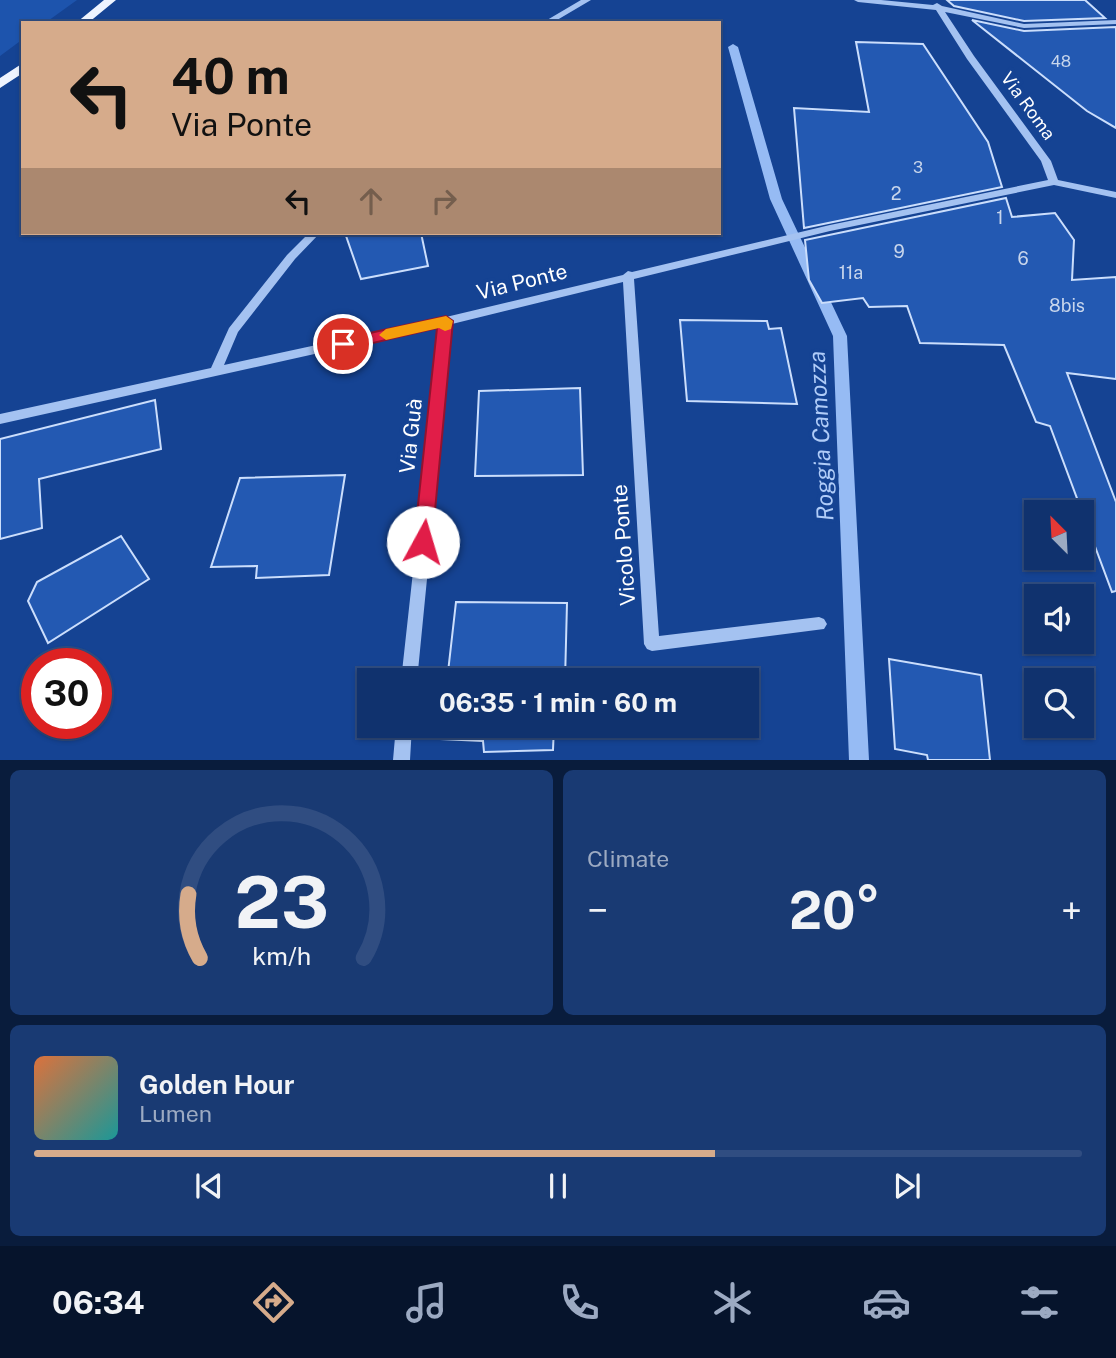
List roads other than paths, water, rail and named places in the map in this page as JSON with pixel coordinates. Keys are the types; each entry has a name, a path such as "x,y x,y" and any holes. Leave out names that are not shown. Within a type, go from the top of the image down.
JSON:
{"main road":[{"path":"84,21 111,0"},
{"path":"0,84 21,68"}],"street":[{"path":"550,21 587,0"},
{"path":"858,0 937,4 1024,26 1116,22"},
{"name":"Via Roma","path":"937,4 970,57 1046,160 1054,182"},
{"path":"1054,182 1116,195"},
{"name":"Via Ponte","path":"0,419 446,321 830,228 1054,182"},
{"path":"215,373 233,331 291,257 312,235"},
{"name":"Vicolo Ponte","path":"628,275 652,644 819,624"},
{"name":"Via Guà","path":"410,668 446,321"},
{"path":"401,760 403,738"}],"waterway":[{"name":"Roggia Camozza","path":"733,47 776,199 840,336 859,760"}]}
